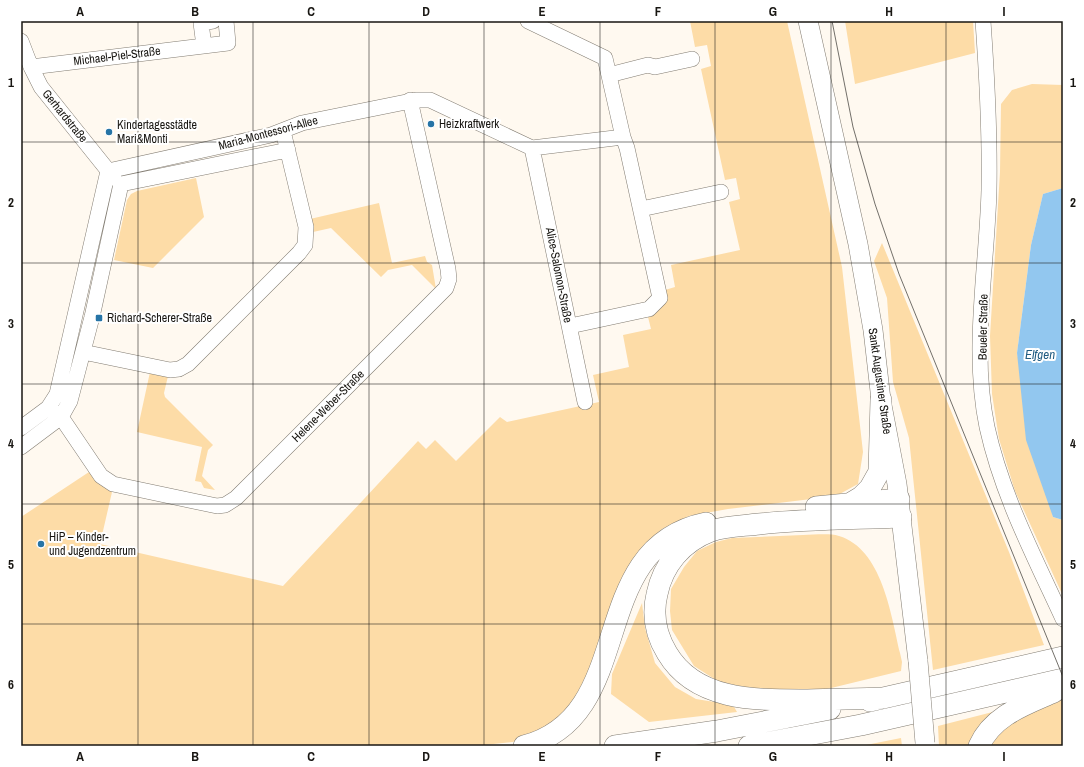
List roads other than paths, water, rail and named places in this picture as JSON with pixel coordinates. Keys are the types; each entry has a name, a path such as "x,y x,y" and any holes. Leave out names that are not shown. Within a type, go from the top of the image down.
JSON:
{"highway":[{"path":"851,503 861,497 870,488 879,472 881,400"},
{"path":"524,746 552,734 570,721 585,701 597,679 622,603 634,576 649,553 669,537 691,526 726,519 851,503 900,508"},
{"path":"884,698 764,700 740,698 696,683 682,672 671,659 662,644 656,628 656,599 659,582 667,566 679,551 693,540 712,531 730,527 900,508"},
{"path":"615,746 717,731 884,698 1063,657"},
{"path":"749,746 861,725 1063,679"},
{"path":"979,746 987,732 1008,714 1063,688"}],"main road":[{"name":"Sankt Augustiner Straße","path":"808,21 858,244 874,330 881,400 900,508 918,661 925,744"}],"street":[{"path":"204,46 201,23 213,21"},
{"name":"Michael-Piel-Straße","path":"31,67 228,43 226,21"},
{"path":"528,21 605,58 641,210 659,300 649,309 570,326"},
{"name":"Beueler Straße","path":"983,21 988,96 989,190 981,336 982,390 987,426 998,467 1013,510 1063,619"},
{"name":"Gerhardstraße","path":"22,47 41,87 108,171 121,184"},
{"path":"609,74 648,65 655,67 692,59"},
{"name":"Maria-Montessori-Allee","path":"108,171 283,131 302,123 410,100 430,100 532,148"},
{"name":"Helene-Weber-Straße","path":"48,408 61,417 101,476 113,484 217,506 225,505 236,498 446,288 448,269 410,100"},
{"path":"83,352 170,370 179,369 188,364 305,245 307,237 305,223 283,131"},
{"path":"532,148 623,137"},
{"name":"Alice-Salomon-Straße","path":"532,148 585,402"},
{"name":"Maria-Montessori-Allee","path":"121,184 288,150"},
{"path":"21,428 48,408 57,394 61,382 108,171"},
{"path":"21,447 61,417 70,402 83,352 121,184"},
{"path":"641,210 721,192"}],"water":[{"name":"Elfgen","path":"1063,188 1063,520 1053,517 1026,440 1017,353 1031,245 1043,194"}],"tram line":[{"path":"832,21 853,127 875,204 899,274 1063,677"}],"place":[{"name":"Heizkraftwerk","path":"431,124"},
{"name":"Kindertagesstädte Mari&Monti","path":"109,132"},
{"name":"Richard-Scherer-Straße","path":"99,318"},
{"name":"HiP – Kinder- und Jugendzentrum","path":"41,544"}]}
